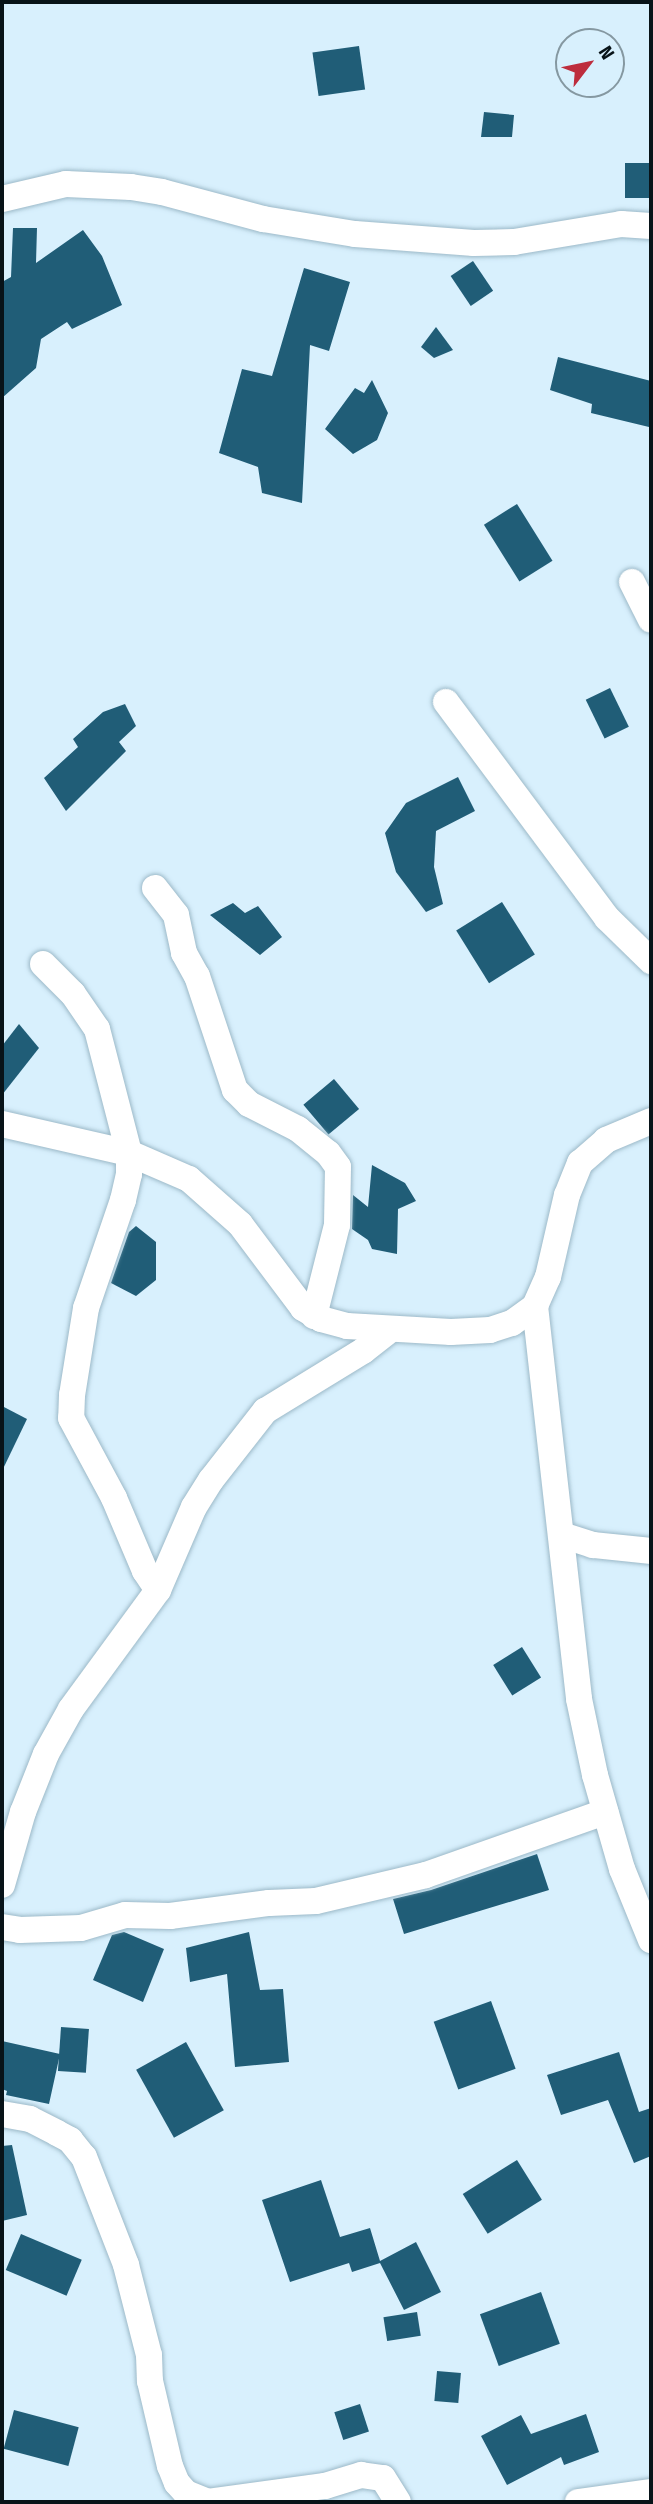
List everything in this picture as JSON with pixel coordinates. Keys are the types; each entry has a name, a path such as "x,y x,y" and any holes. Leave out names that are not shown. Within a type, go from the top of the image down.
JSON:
{"street":[{"path":"2,200 66,184 131,187 162,192 263,219 355,234 474,243 514,242 621,224 651,226"},
{"path":"632,582 651,620"},
{"path":"446,702 607,918 643,954 651,985"},
{"path":"155,888 176,915 184,953 197,976 235,1090 249,1104 298,1129 328,1153 338,1167 337,1225 314,1316"},
{"path":"43,964 73,994 97,1029 129,1153 129,1174 123,1200 86,1308 72,1395 71,1418 114,1498 145,1571 158,1590"},
{"path":"2,1124 129,1153 189,1179 220,1204 255,1242 303,1308 314,1316 347,1326 490,1330 512,1323 535,1306 548,1277 567,1195 580,1163 606,1140 651,1121"},
{"path":"535,1306 579,1699 622,1868 651,1940"},
{"path":"2,1885 23,1812 46,1754 71,1709 158,1590 194,1507 211,1480 265,1411 363,1351 390,1329"},
{"path":"562,1535 593,1545 651,1551"},
{"path":"2,1927 20,1930 81,1928 125,1915 170,1916 269,1903 316,1901 426,1875 606,1812"},
{"path":"2,2113 30,2119 71,2140 84,2157 126,2265 149,2355 150,2381 170,2466 177,2483 186,2493 208,2502 325,2486 361,2475 383,2479 398,2502"},
{"path":"578,2502 651,2492"}],"building":[{"path":"359,46 365,90 319,96 312,53"},
{"path":"484,112 514,115 512,137 481,137"},
{"path":"625,163 651,163 651,198 625,198"},
{"path":"13,228 37,228 36,263 83,230 102,256 122,305 72,329 67,322 41,339 36,368 2,398 2,282 11,277"},
{"path":"473,261 493,291 471,306 451,276"},
{"path":"304,268 350,282 329,351 310,345 302,503 262,493 258,467 219,453 242,369 272,376"},
{"path":"436,327 453,350 434,358 421,347"},
{"path":"558,357 651,381 649,427 591,413 592,404 550,390"},
{"path":"372,380 388,413 377,440 353,454 325,429 355,388 364,393"},
{"path":"517,504 553,561 519,581 484,525"},
{"path":"610,688 629,727 605,738 586,700"},
{"path":"125,704 136,726 119,742 126,751 66,811 44,778 78,747 73,739 103,712"},
{"path":"458,777 475,811 436,831 434,867 443,904 426,912 396,872 385,833 406,803"},
{"path":"502,902 535,955 489,983 456,931"},
{"path":"233,903 245,913 258,906 282,937 260,955 210,915"},
{"path":"19,1024 39,1048 2,1095 2,1046"},
{"path":"334,1079 359,1109 328,1135 303,1105"},
{"path":"372,1165 405,1183 416,1201 398,1209 397,1254 372,1249 368,1240 352,1229 353,1195 368,1207"},
{"path":"136,1226 156,1242 156,1280 136,1296 111,1283 129,1232"},
{"path":"2,1406 27,1419 2,1471"},
{"path":"522,1647 541,1678 512,1696 493,1665"},
{"path":"537,1854 549,1890 404,1934 393,1899 431,1890"},
{"path":"124,1932 164,1949 143,2002 93,1980 112,1935"},
{"path":"249,1932 260,1990 283,1989 289,2062 235,2067 227,1974 190,1982 186,1948"},
{"path":"491,2001 516,2069 458,2090 434,2022"},
{"path":"61,2027 89,2029 86,2073 58,2071"},
{"path":"2,2041 60,2054 49,2104 6,2095 7,2091 2,2089"},
{"path":"186,2042 224,2110 174,2138 136,2070"},
{"path":"619,2052 639,2112 651,2108 651,2156 634,2163 608,2100 561,2115 547,2075"},
{"path":"12,2145 27,2215 2,2221 2,2146"},
{"path":"517,2160 542,2200 488,2234 463,2194"},
{"path":"321,2180 340,2237 370,2228 380,2261 416,2242 441,2292 404,2310 380,2263 352,2272 349,2263 290,2282 262,2200"},
{"path":"21,2234 82,2260 67,2296 6,2270"},
{"path":"541,2292 560,2344 499,2366 480,2314"},
{"path":"417,2312 421,2336 387,2341 383,2317"},
{"path":"437,2371 461,2373 458,2403 434,2401"},
{"path":"360,2404 369,2432 343,2440 334,2412"},
{"path":"14,2410 79,2427 68,2466 4,2449"},
{"path":"586,2414 599,2452 564,2465 561,2457 507,2485 481,2436 521,2415 531,2434"}]}
